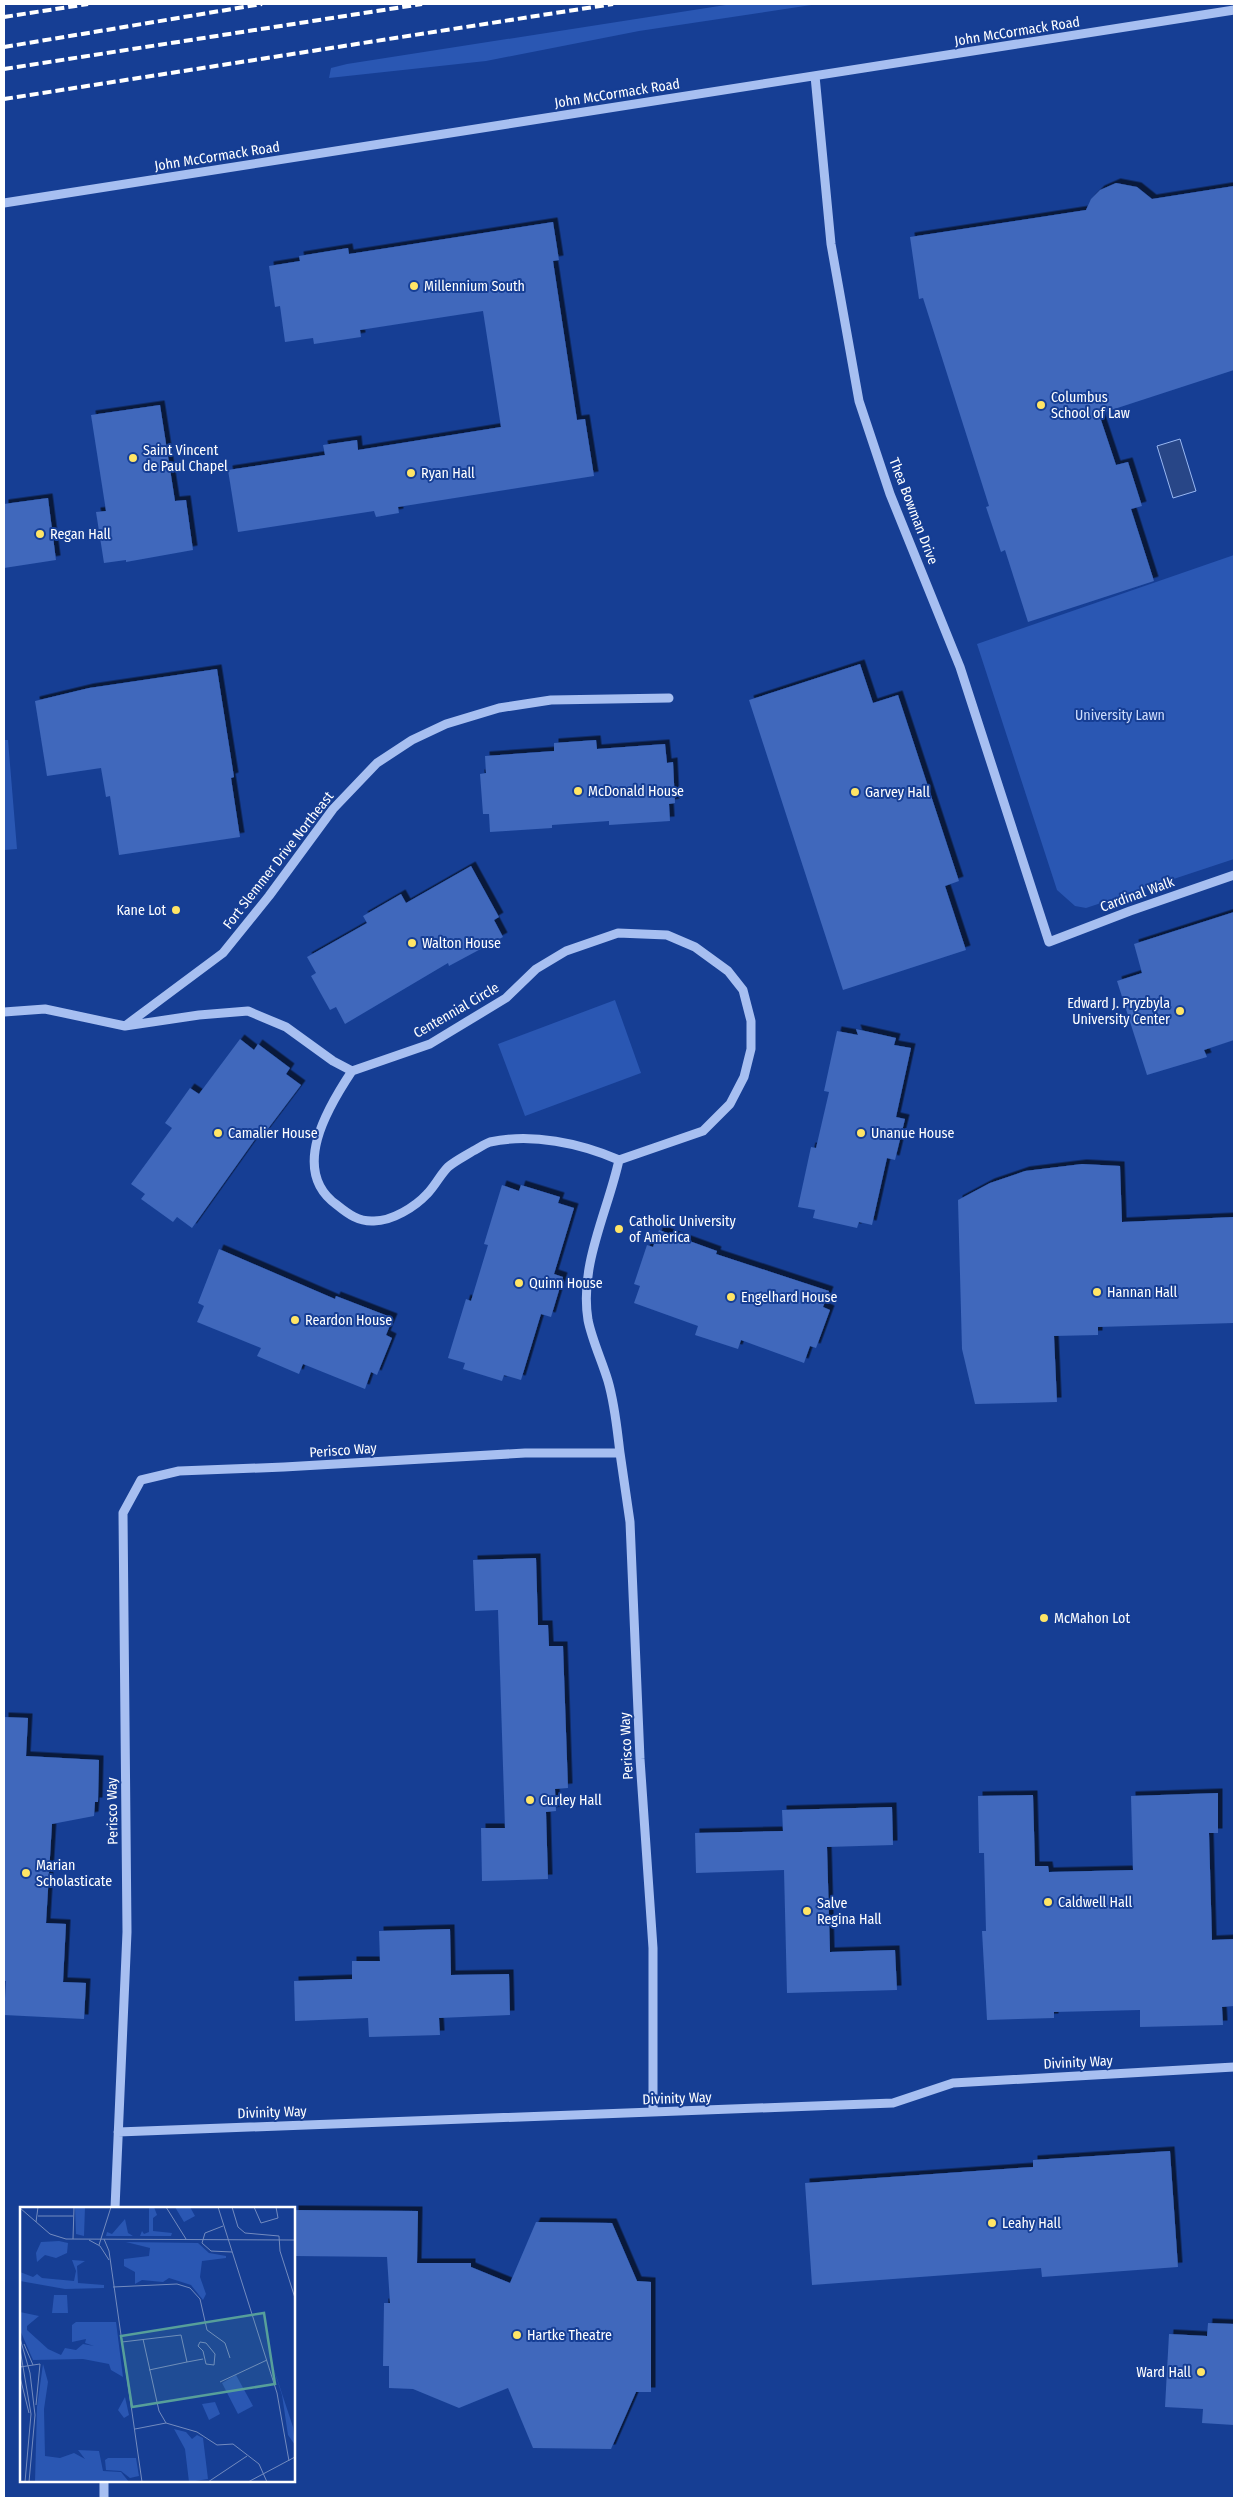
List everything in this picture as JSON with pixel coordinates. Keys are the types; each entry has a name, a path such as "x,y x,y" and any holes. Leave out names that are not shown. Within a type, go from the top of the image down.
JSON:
{"street":[{"name":"John McCormack Road","path":"4,203 1234,10"},
{"name":"Thea Bowman Drive","path":"815,76 831,244 859,401 890,494 960,667 1049,942"},
{"name":"Fort Slemmer Drive Northeast","path":"126,1026 223,953 269,896 289,865 333,808 377,763 412,740 446,724 499,708 551,700 669,698"},
{"name":"Cardinal Walk","path":"1049,942 1130,911 1234,875"},
{"name":"Centennial Circle","path":"352,1070 430,1044 506,998 536,969 566,951 618,934 667,934 695,947 728,970 742,990 751,1021 751,1049 744,1077 730,1104 703,1131 619,1160"},
{"path":"4,1012 45,1009 126,1026 199,1015 248,1011 286,1027 333,1061 352,1070 321,1123 314,1153 314,1174 328,1199 354,1218 375,1221 399,1214 426,1195 449,1166 487,1143 505,1139 555,1141 597,1150 619,1160 614,1187 600,1224 587,1282 588,1319 615,1406 620,1453"},
{"name":"Perisco Way","path":"115,2207 127,1932 123,1513 141,1480 179,1471 525,1453 620,1453 630,1522 640,1759 653,1948 651,2069 653,2112"},
{"name":"Divinity Way","path":"118,2132 893,2103 954,2083 1234,2068"},
{"path":"104,2482 104,2498"}],"green space":[{"path":"732,4 818,4 639,31 486,61 329,78 331,68 347,64"},
{"name":"University Lawn","path":"1234,555 1234,859 1086,908 1075,906 1057,890 977,644"},
{"path":"4,740 8,740 17,849 4,850"},
{"path":"615,1000 641,1073 525,1116 498,1044"}],"shaded area":[{"path":"1180,439 1196,491 1173,498 1157,446"}],"building":[{"name":"Columbus School of Law","path":"1116,183 1137,187 1152,199 1234,186 1234,370 1099,414 1116,465 1128,462 1142,506 1131,509 1154,581 1028,622 1005,550 1001,552 986,507 989,506 923,298 919,299 910,237 1086,210 1091,199 1100,190"},
{"path":"553,222 559,260 553,261 577,420 585,419 594,476 398,507 399,513 376,517 374,511 238,532 228,470 325,455 323,445 357,440 358,450 501,427 483,311 360,330 361,337 314,344 313,338 285,342 280,306 275,307 269,266 300,261 299,256 348,248 349,254"},
{"name":"Saint Vincent de Paul Chapel","path":"160,405 175,501 186,500 193,550 126,562 126,560 104,563 96,512 106,511 91,415"},
{"name":"Regan Hall","path":"48,498 56,560 4,568 4,504"},
{"name":"Garvey Hall","path":"860,664 873,703 898,695 959,881 945,886 966,950 843,990 749,700"},
{"path":"217,669 234,777 231,778 240,837 119,855 110,796 106,797 101,768 47,776 35,701 89,688"},
{"name":"McDonald House","path":"596,740 597,749 665,744 667,763 673,762 675,803 669,804 670,821 609,825 609,821 552,825 552,828 490,832 489,814 483,814 480,774 486,773 485,756 554,751 554,743"},
{"name":"Walton House","path":"471,866 499,917 494,920 503,937 449,966 448,963 345,1024 336,1007 330,1010 311,976 316,973 307,957 367,923 363,916 401,894 406,903"},
{"name":"Edward J. Pryzbyla University Center","path":"1234,912 1234,1040 1204,1050 1207,1057 1147,1075 1117,981 1142,973 1134,944"},
{"name":"Unanue House","path":"856,1029 896,1038 894,1045 911,1048 896,1117 905,1119 895,1160 887,1158 872,1225 859,1222 857,1228 813,1218 815,1210 798,1207 811,1147 816,1148 829,1092 824,1091 837,1031 858,1035"},
{"name":"Camalier House","path":"240,1039 254,1050 258,1044 290,1068 286,1074 301,1085 264,1134 261,1131 192,1228 177,1217 173,1222 141,1199 145,1194 131,1184 172,1128 165,1123 190,1088 199,1094"},
{"name":"Hannan Hall","path":"1082,1164 1120,1166 1122,1222 1234,1217 1234,1323 1098,1327 1098,1335 1054,1336 1057,1402 975,1404 962,1349 958,1200 990,1183 1025,1171"},
{"name":"Quinn House","path":"502,1185 519,1191 521,1185 560,1197 558,1203 574,1208 554,1274 563,1277 551,1317 541,1314 521,1380 504,1375 502,1381 463,1369 465,1363 448,1358 466,1299 471,1301 488,1245 484,1244"},
{"name":"Engelhard House","path":"659,1230 717,1251 716,1254 829,1291 823,1307 830,1310 816,1348 810,1346 804,1363 741,1340 738,1349 695,1335 698,1326 634,1303 640,1286 634,1284 647,1245 653,1247"},
{"name":"Reardon House","path":"219,1249 335,1299 336,1296 393,1318 386,1335 392,1338 377,1375 371,1372 365,1389 303,1364 299,1374 257,1356 261,1348 197,1322 204,1306 198,1303"},
{"path":"536,1558 538,1625 548,1625 549,1646 563,1646 568,1788 555,1789 556,1811 546,1812 548,1879 482,1881 481,1828 505,1828 498,1610 475,1611 473,1560"},
{"name":"Marian Scholasticate","path":"4,1717 28,1718 26,1756 99,1760 98,1802 95,1802 94,1816 52,1824 46,1923 66,1924 63,1982 86,1983 84,2019 4,2015 6,1981 4,1981"},
{"name":"Caldwell Hall","path":"1218,1793 1218,1833 1209,1833 1212,1940 1234,1939 1234,2006 1222,2007 1223,2025 1140,2027 1140,2010 1054,2012 1054,2018 987,2020 982,1931 986,1931 984,1853 979,1853 978,1796 1033,1795 1035,1866 1048,1866 1049,1872 1133,1870 1131,1796"},
{"name":"Salve Regina Hall","path":"892,1807 893,1845 827,1847 830,1952 895,1950 897,1990 787,1993 784,1870 696,1873 695,1833 783,1831 782,1810"},
{"path":"450,1929 451,1975 509,1974 510,2015 439,2018 440,2035 369,2037 368,2018 295,2021 294,1981 352,1979 352,1961 380,1961 379,1931"},
{"name":"Leahy Hall","path":"1170,2151 1178,2267 1042,2277 1041,2268 812,2285 805,2183 1033,2167 1033,2160"},
{"name":"Hartke Theatre","path":"295,2210 418,2211 417,2263 471,2263 471,2267 510,2283 536,2222 612,2223 637,2281 651,2282 651,2392 636,2392 611,2449 533,2448 508,2388 459,2408 413,2389 389,2388 389,2366 383,2366 384,2303 390,2303 387,2257 295,2256"},
{"name":"Ward Hall","path":"1208,2323 1234,2324 1234,2425 1202,2423 1203,2409 1165,2407 1169,2334 1207,2336"}],"railway":[{"path":"4,17 88,4"},
{"path":"4,47 262,4"},
{"path":"4,69 422,4"},
{"path":"4,99 613,4"}],"place":[{"name":"Millennium South","path":"414,286"},
{"name":"Columbus School of Law","path":"1041,405"},
{"name":"Saint Vincent de Paul Chapel","path":"133,458"},
{"name":"Ryan Hall","path":"411,473"},
{"name":"Regan Hall","path":"40,534"},
{"name":"McDonald House","path":"578,791"},
{"name":"Garvey Hall","path":"855,792"},
{"name":"Kane Lot","path":"176,910"},
{"name":"Walton House","path":"412,943"},
{"name":"Edward J. Pryzbyla University Center","path":"1180,1011"},
{"name":"Camalier House","path":"218,1133"},
{"name":"Unanue House","path":"861,1133"},
{"name":"Catholic University of America","path":"619,1229"},
{"name":"Quinn House","path":"519,1283"},
{"name":"Hannan Hall","path":"1097,1292"},
{"name":"Engelhard House","path":"731,1297"},
{"name":"Reardon House","path":"295,1320"},
{"name":"McMahon Lot","path":"1044,1618"},
{"name":"Curley Hall","path":"530,1800"},
{"name":"Marian Scholasticate","path":"26,1873"},
{"name":"Caldwell Hall","path":"1048,1902"},
{"name":"Salve Regina Hall","path":"807,1911"},
{"name":"Leahy Hall","path":"992,2223"},
{"name":"Hartke Theatre","path":"517,2335"},
{"name":"Ward Hall","path":"1201,2372"}]}
